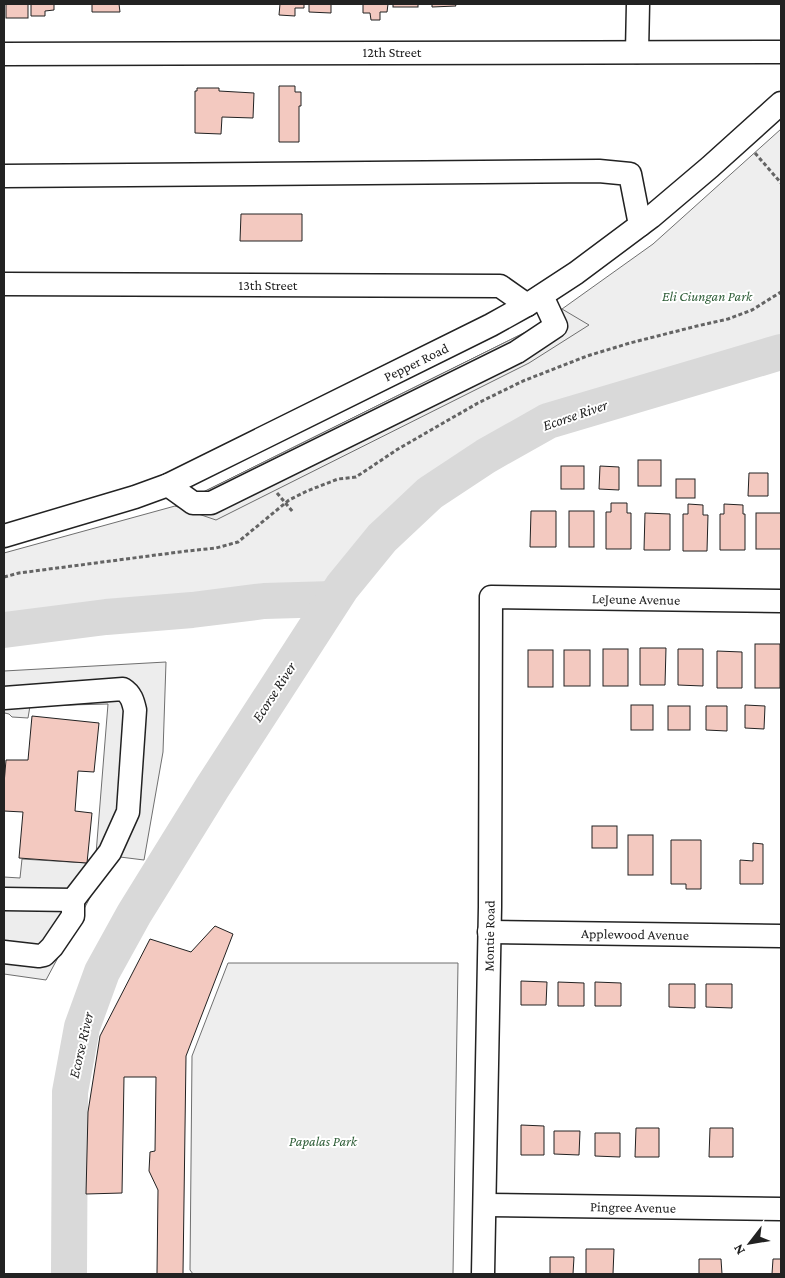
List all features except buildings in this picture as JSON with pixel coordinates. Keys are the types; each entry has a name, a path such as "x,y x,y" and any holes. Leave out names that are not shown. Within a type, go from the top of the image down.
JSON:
{"street":[{"path":"637,52 638,4"},
{"name":"12th Street","path":"4,54 781,52"},
{"name":"Pepper Road","path":"4,536 135,497 168,485 491,325 576,273 640,225 710,167 781,103"},
{"path":"4,176 598,171 630,174 640,225"},
{"name":"13th Street","path":"4,284 500,286 534,300"},
{"path":"168,485 193,503 210,503 517,352 556,326 534,300"},
{"name":"LeJeune Avenue","path":"491,597 781,602"},
{"name":"Montie Road","path":"483,1274 490,932 491,597"},
{"path":"4,698 123,689 128,692 135,710 128,812 110,852 72,900 73,916 52,947 44,955 4,952"},
{"path":"4,899 72,900"},
{"name":"Applewood Avenue","path":"490,932 781,936"},
{"name":"Pingree Avenue","path":"485,1205 781,1209"}],"path":[{"path":"752,151 781,183"},
{"path":"4,577 19,573 216,548 238,542 289,500 338,479 356,478 398,449 523,381 587,356 630,343 728,319 752,310 781,292"},
{"path":"275,491 293,512"}],"green space":[{"name":"Eli Ciungan Park","path":"781,129 781,352 548,421 486,456 430,493 382,538 333,599 264,601 106,617 4,630 4,553 175,506 526,332 562,309 653,244"},
{"name":"Papalas Park","path":"228,963 458,963 453,1274 193,1274 190,1270 192,1056"}],"shaded area":[{"path":"562,309 589,325 529,363 216,520 175,506 526,332"},
{"path":"166,662 163,752 144,860 96,854 108,704 30,706 28,718 12,717 5,713 4,715 4,671"},
{"path":"22,859 87,863 93,892 46,980 4,974 4,877 20,878"}],"waterway":[{"name":"Ecorse River","path":"69,1274 70,1092 82,1027 102,972 134,914 212,788 342,587 382,538 430,493 486,456 548,421 781,352"},
{"path":"4,630 106,617 192,610 264,601 333,599"}]}
